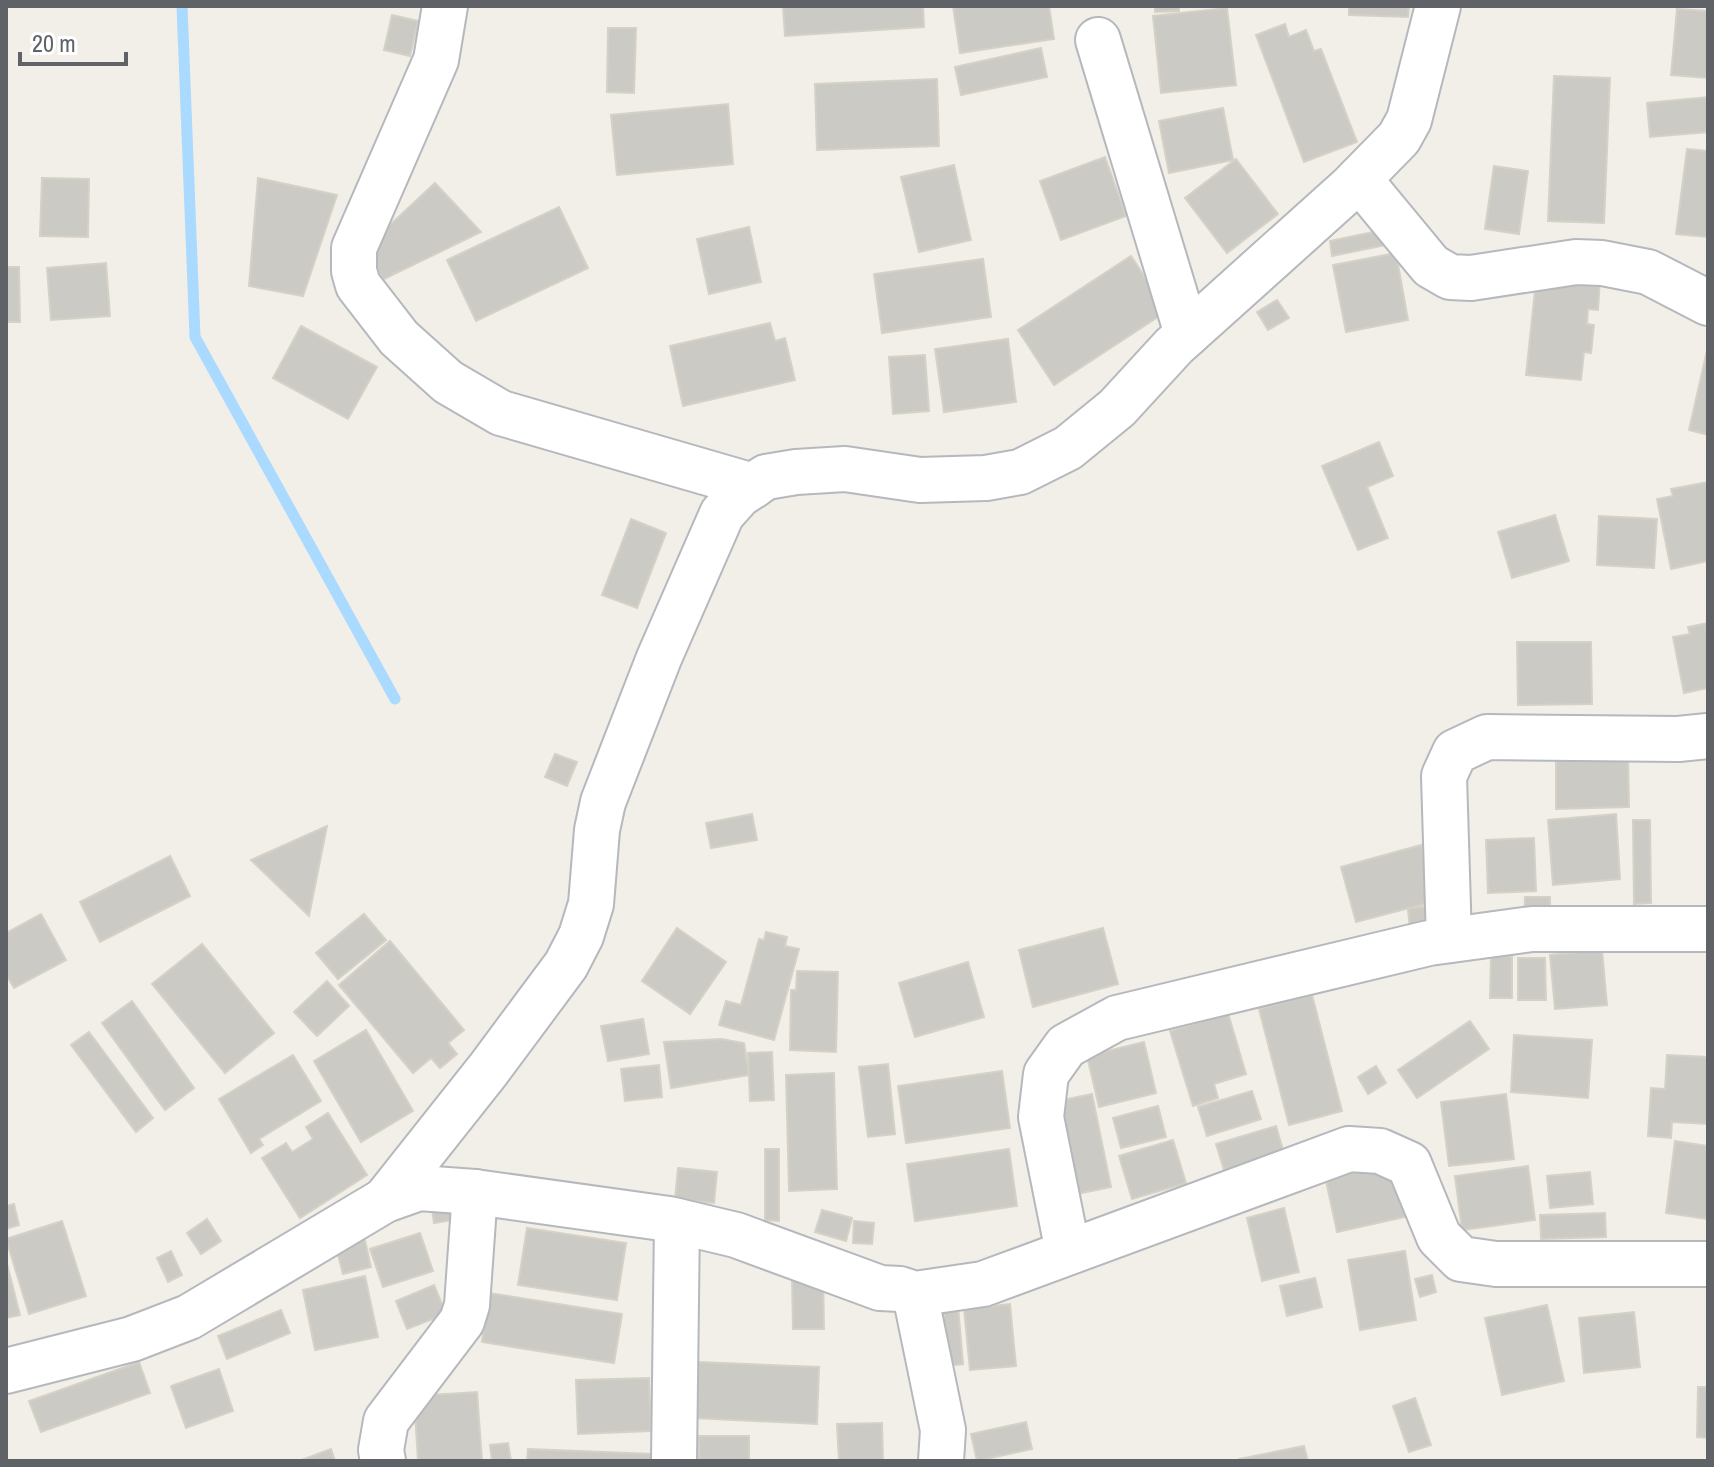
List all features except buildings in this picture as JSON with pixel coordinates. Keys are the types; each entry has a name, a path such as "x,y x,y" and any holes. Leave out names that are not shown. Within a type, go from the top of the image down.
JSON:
{"street":[{"path":"445,6 436,60 354,248 354,271 358,285 399,338 448,382 501,413 753,486"},
{"path":"385,1200 566,965 581,936 591,904 597,830 603,802 659,658 722,514 739,495 766,477 845,469 920,480 986,478 1020,472 1068,448 1117,408 1187,334 1359,179 1399,138 1409,120 1438,6"},
{"path":"1098,40 1187,334"},
{"path":"1359,179 1431,266 1450,277 1471,278 1576,262 1602,263 1648,272 1708,303"},
{"path":"1449,940 1444,776 1455,752 1487,737 1663,739 1708,736"},
{"path":"1068,1252 1041,1117 1046,1074 1066,1046 1117,1018 1429,943 1532,929 1708,929"},
{"path":"6,1371 132,1339 189,1317 385,1200 419,1188 475,1192 677,1221 736,1235 880,1288 915,1294 983,1284 1349,1149 1380,1151 1409,1164 1439,1237 1461,1259 1496,1264 1708,1264"},
{"path":"383,1461 381,1450 386,1421 465,1313 475,1192"},
{"path":"674,1461 677,1221"},
{"path":"915,1294 943,1430 941,1461"}],"waterway":[{"path":"182,6 195,337 395,699"}]}
